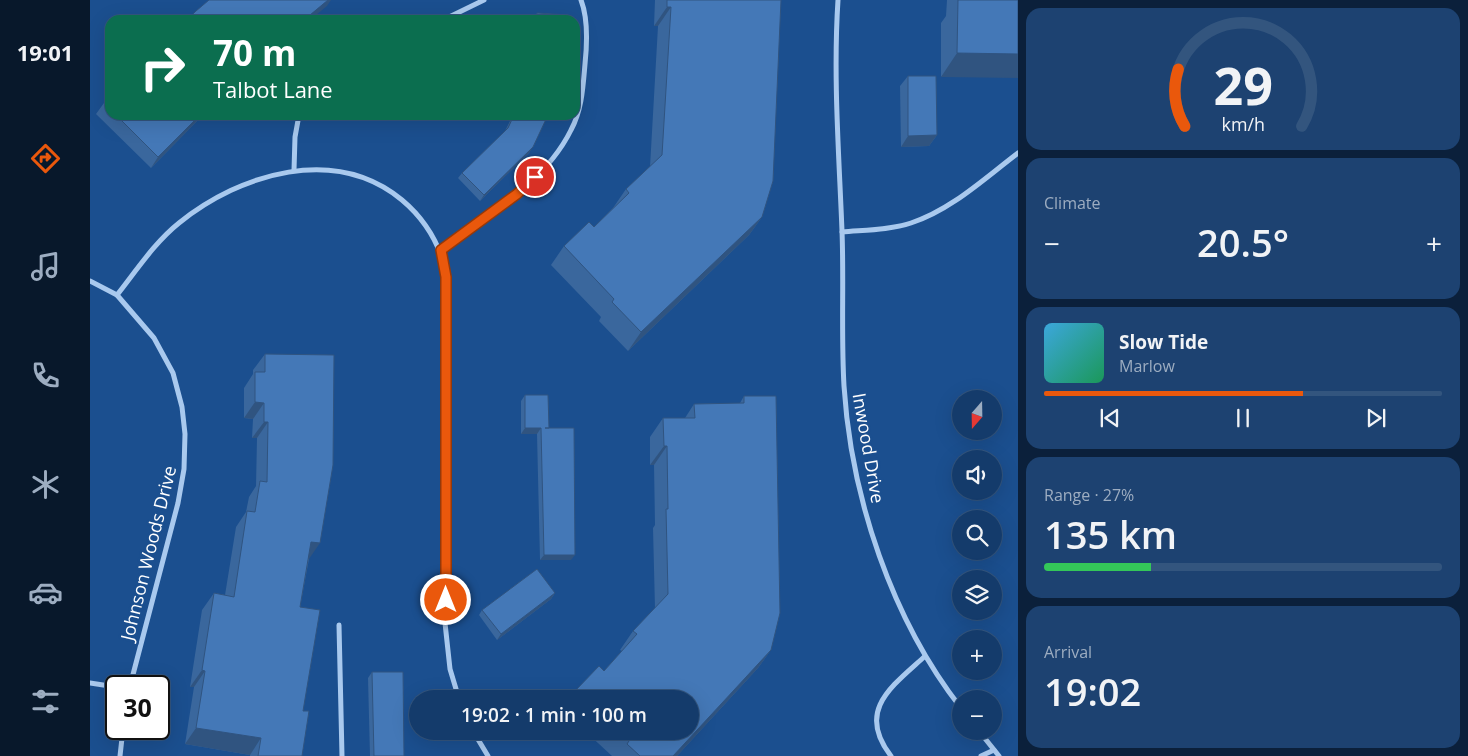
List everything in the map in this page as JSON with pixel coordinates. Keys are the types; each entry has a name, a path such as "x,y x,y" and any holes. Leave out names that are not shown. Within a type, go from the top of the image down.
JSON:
{"street":[{"path":"454,15 484,0"},
{"path":"580,102 583,92 586,47 581,0"},
{"name":"Inwood Drive","path":"838,0 838,160 842,232 844,385 854,463 865,509 880,554 909,626 924,657 952,696"},
{"path":"294,170 294,137 298,120"},
{"path":"441,250 517,194 551,160 572,130 575,120"},
{"path":"842,232 910,224 932,215 1018,154"},
{"path":"117,295 178,224 205,205 231,191 263,178 294,170 318,169 346,172 385,188 418,214 441,250 447,286 446,623 450,668 456,690"},
{"name":"Johnson Woods Drive","path":"90,281 117,295 154,338 167,359 182,406 186,434 184,469 178,503 133,675"},
{"path":"339,625 342,756"},
{"path":"891,756 879,738 876,728 877,712 880,703 895,683 924,657"},
{"path":"90,683 105,685"},
{"path":"120,756 122,740"},
{"path":"478,740 488,756"},
{"path":"986,740 999,756"},
{"path":"981,756 994,750"}],"building":[{"path":"209,0 328,0 310,15 192,15"},
{"path":"667,0 781,0 773,181 762,217 641,332 612,302 614,299 564,246 589,222 594,227 629,193 626,189 662,155 671,7 667,7"},
{"path":"958,0 1018,0 1018,54 957,53"},
{"path":"537,13 568,15 537,15"},
{"path":"908,76 936,76 937,135 908,136"},
{"path":"121,120 195,120 158,157"},
{"path":"512,120 546,120 533,147 484,195 462,173 508,128"},
{"path":"265,354 334,355 333,465 320,543 311,542 300,607 320,610 303,711 309,711 302,756 258,756 261,738 196,728 205,671 202,670 214,593 234,597 247,511 255,512 260,481 267,482 268,422 264,422 264,403 255,402 255,372 265,372"},
{"path":"525,395 548,395 549,428 574,428 575,555 544,555 541,428 525,428"},
{"path":"744,396 776,396 780,613 771,650 699,728 699,690 576,690 599,666 604,671 637,634 633,631 668,594 667,446 664,446 663,418 695,418 694,404 744,403"},
{"path":"537,569 555,593 501,634 482,610"},
{"path":"372,672 403,672 404,756 374,756"},
{"path":"688,740 673,756 640,756 627,744 629,741"}],"route":[{"path":"446,600 446,277 441,250 517,194 535,177"}]}
